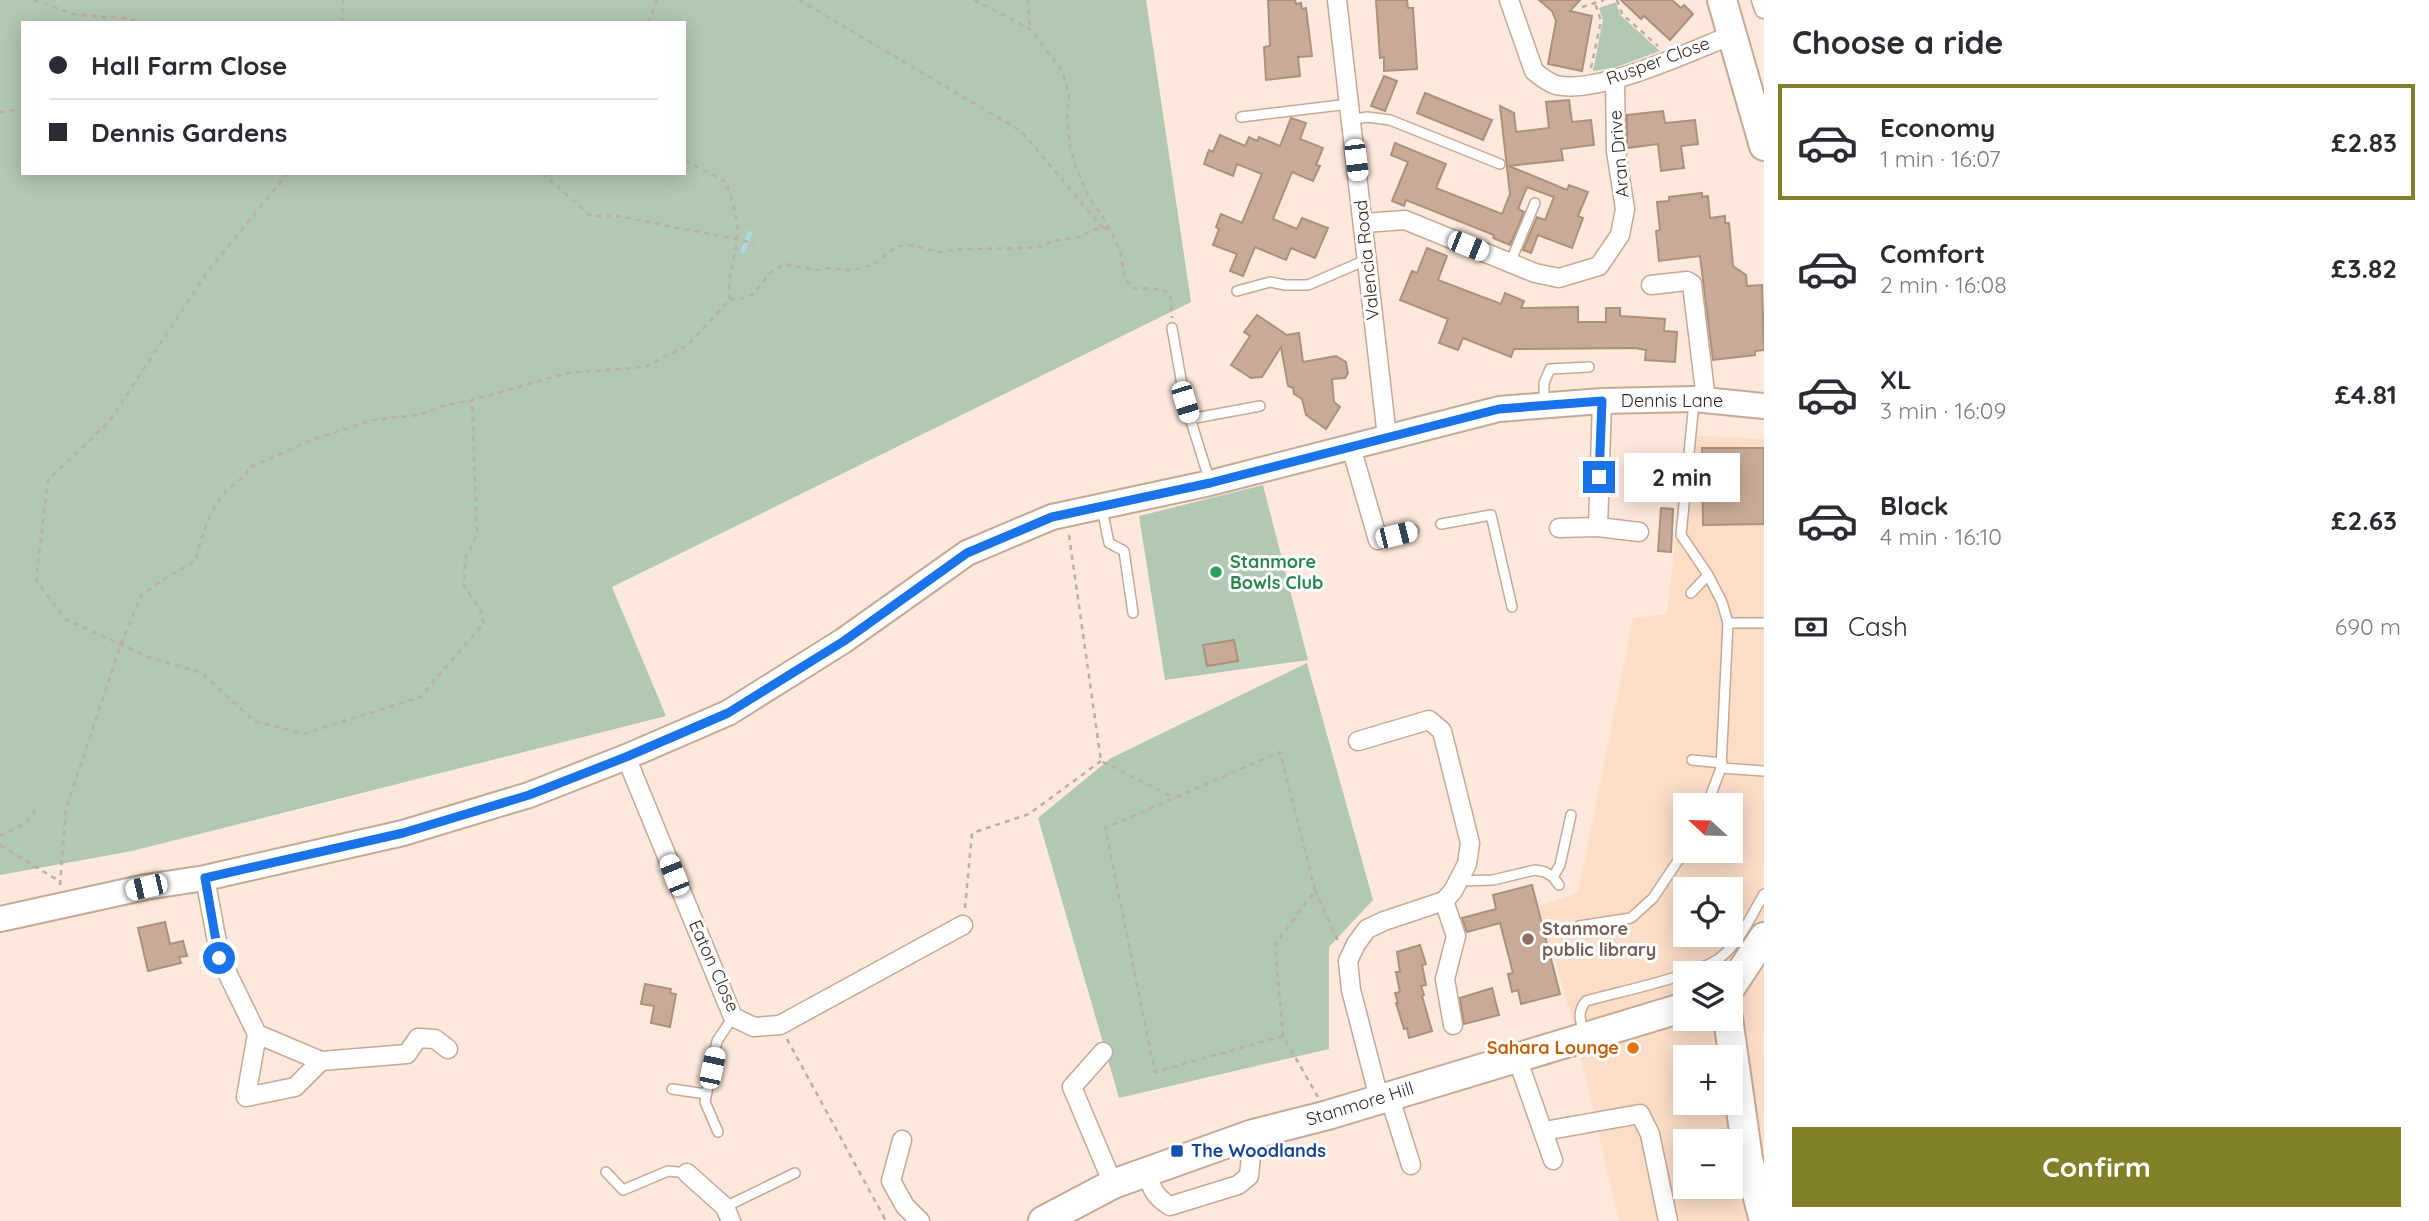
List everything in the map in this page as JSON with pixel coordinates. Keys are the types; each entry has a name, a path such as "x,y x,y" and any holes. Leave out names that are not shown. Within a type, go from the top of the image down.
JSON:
{"main road":[{"path":"1722,0 1764,146"},
{"path":"1743,969 1764,937"},
{"name":"Stanmore Hill","path":"1043,1221 1113,1184 1253,1134 1328,1115 1673,1011"},
{"path":"1730,1031 1748,1159 1764,1221"}],"street":[{"name":"Valencia Road","path":"1337,0 1388,437"},
{"name":"Rusper Close","path":"1510,2 1534,71 1542,79 1558,85 1615,80 1732,35"},
{"name":"Aran Drive","path":"1364,223 1405,220 1535,273 1559,278 1599,267 1620,235 1625,209 1616,151 1615,80"},
{"path":"1651,285 1686,281 1692,284 1700,399"},
{"name":"Dennis Lane","path":"0,919 61,894 146,887 205,878 403,833 529,795 728,713 844,641 967,553 1052,517 1210,483 1499,409 1602,401 1700,399 1764,406"},
{"path":"1598,527 1602,401"},
{"path":"1351,447 1378,540"},
{"path":"1559,528 1598,527 1639,532"},
{"path":"1358,741 1429,720 1442,731 1470,843 1467,864 1453,891 1444,901 1367,929 1348,961 1350,990 1384,1096 1412,1165"},
{"name":"Eaton Close","path":"626,757 733,1017 754,1027 780,1025"},
{"path":"205,878 219,958 257,1034 246,1097 295,1087 321,1061"},
{"path":"1444,901 1456,936 1445,979 1453,1025"},
{"path":"780,1025 963,925"},
{"path":"257,1034 321,1061 407,1054 418,1038 435,1039 448,1049"},
{"path":"1103,1052 1072,1087 1113,1184"},
{"path":"1517,1058 1553,1160"},
{"path":"1544,1131 1640,1114 1650,1134 1668,1221"},
{"path":"1148,1170 1150,1186 1160,1200 1170,1206 1238,1185 1249,1176 1253,1134"},
{"path":"902,1140 891,1181 905,1206 920,1221"},
{"path":"687,1173 728,1214"}],"lane":[{"path":"1241,117 1350,112 1390,120 1500,164"},
{"path":"1510,263 1535,203"},
{"path":"1237,291 1270,282 1308,285 1366,260"},
{"path":"1172,328 1185,402 1210,483"},
{"path":"1544,406 1544,383 1550,369 1590,367"},
{"path":"1700,399 1681,535 1708,575 1722,602 1728,623 1722,765 1712,793"},
{"path":"1190,419 1260,406"},
{"path":"1102,507 1109,543 1124,551 1133,613"},
{"path":"1441,524 1491,515 1512,607"},
{"path":"1378,540 1415,530"},
{"path":"1691,593 1708,575"},
{"path":"1728,623 1764,623"},
{"path":"1692,760 1764,771"},
{"path":"1459,881 1493,880 1535,870 1545,872 1556,881 1571,815"},
{"path":"1579,926 1631,918 1653,898 1676,863"},
{"path":"1585,1038 1579,1017 1586,1000 1698,969 1722,956 1740,934 1764,894"},
{"path":"718,1132 705,1102 706,1094 718,1041 733,1017"},
{"path":"672,1089 706,1094"},
{"path":"606,1172 623,1190 668,1171 687,1173"},
{"path":"728,1214 795,1173"}],"path":[{"path":"34,0 73,14 134,21"},
{"path":"342,21 343,0"},
{"path":"649,21 657,0"},
{"path":"799,0 1021,131 1102,227 1110,231"},
{"path":"974,0 1030,29 1062,71 1069,95 1067,116 1076,169 1120,250 1125,280 1134,288 1160,289 1170,294 1172,328"},
{"path":"1028,0 1030,29"},
{"path":"1582,7 1604,0"},
{"path":"1617,0 1622,14 1671,58"},
{"path":"1588,84 1601,21 1594,2"},
{"path":"0,112 21,109"},
{"path":"61,894 66,808 121,644 141,596 160,581 195,561 203,531 214,507 231,485 245,477 247,468 348,427 372,420 418,415 568,373 645,366 688,345 730,299 728,282 737,239 737,215 726,182 686,161"},
{"path":"286,175 208,271 109,422 48,480 36,580 65,619 149,657 202,673 254,722 304,734 419,697 484,624 480,608 464,586 465,559 477,534 472,400"},
{"path":"544,175 591,216 618,216 755,243"},
{"path":"730,299 738,300 753,294 771,272 785,264 816,270 852,270 873,265 897,246 908,245 940,252 959,248 1028,248 1082,237 1102,227"},
{"path":"1066,515 1101,761"},
{"path":"1283,1036 1155,1072 1105,828 1280,752 1315,890 1348,961"},
{"path":"1101,761 1175,798"},
{"path":"963,925 972,833 1029,814 1101,761"},
{"path":"0,836 26,823 38,807"},
{"path":"0,845 61,894"},
{"path":"1315,890 1275,945 1283,1036 1328,1115"},
{"path":"780,1025 886,1221"}],"shaded area":[{"path":"1687,435 1764,439 1764,1221 1619,1221 1572,1019 1539,906 1578,893 1633,618 1667,614"}],"green space":[{"path":"0,0 1146,0 1191,302 612,587 666,716 132,851 0,875"},
{"path":"1616,2 1620,15 1660,51 1614,68 1593,71 1603,20 1599,8"},
{"name":"Stanmore Bowls Club","path":"1263,485 1308,660 1165,680 1139,516"},
{"path":"1307,663 1373,900 1329,947 1329,1049 1119,1098 1038,818 1111,758"}],"building":[{"path":"1268,0 1295,0 1296,4 1301,3 1302,9 1306,8 1312,56 1298,57 1300,76 1266,80 1264,47 1270,46"},
{"path":"1376,0 1407,0 1408,8 1413,8 1417,69 1384,71 1384,57 1380,58"},
{"path":"1539,0 1580,0 1570,11 1592,16 1582,71 1548,64 1556,21 1552,11"},
{"path":"1621,0 1672,0 1681,8 1684,5 1693,14 1670,40 1644,16 1641,19"},
{"path":"1384,76 1397,81 1385,111 1371,106"},
{"path":"1425,93 1492,120 1483,140 1417,113"},
{"path":"1569,100 1572,122 1591,120 1594,145 1561,149 1563,160 1509,166 1567,190 1569,185 1588,192 1578,216 1583,218 1572,248 1538,235 1531,253 1523,250 1537,217 1545,220 1554,197 1527,187 1518,209 1524,212 1510,245 1493,238 1494,235 1406,200 1404,206 1392,201 1408,162 1391,155 1395,143 1446,164 1436,188 1502,214 1510,194 1500,106 1514,113 1516,132 1549,128 1546,102"},
{"path":"1663,111 1665,123 1695,120 1698,144 1681,146 1684,168 1661,171 1658,144 1627,148 1627,115"},
{"path":"1291,118 1306,123 1300,139 1323,148 1316,165 1320,166 1313,181 1292,172 1273,219 1297,229 1302,218 1328,228 1315,258 1291,248 1286,260 1255,247 1243,276 1230,271 1237,254 1213,245 1219,229 1216,227 1221,214 1242,223 1262,174 1237,164 1233,176 1204,164 1209,150 1213,152 1220,135 1245,146 1249,137 1257,141 1259,137 1280,146"},
{"path":"1702,193 1702,197 1708,196 1710,218 1725,216 1725,223 1729,223 1733,266 1746,275 1747,286 1762,285 1764,350 1755,351 1755,355 1713,360 1700,256 1659,261 1657,202 1669,201 1669,197"},
{"path":"1427,248 1447,256 1438,280 1501,304 1505,293 1524,301 1521,308 1578,307 1578,322 1606,322 1606,308 1620,308 1620,316 1665,319 1664,331 1677,332 1675,362 1645,360 1646,350 1635,348 1514,349 1511,357 1463,338 1458,350 1439,343 1448,319 1400,300 1412,271 1417,273"},
{"path":"1257,315 1287,335 1299,333 1303,362 1336,356 1346,362 1348,373 1345,378 1332,379 1334,402 1340,407 1326,429 1306,415 1302,399 1288,386 1281,347 1262,377 1251,378 1231,365 1250,336 1244,332"},
{"path":"1702,448 1764,448 1764,524 1703,525"},
{"path":"1661,508 1673,509 1671,552 1658,551"},
{"path":"1234,640 1238,661 1207,666 1203,645"},
{"path":"1532,885 1560,994 1521,1004 1518,990 1512,992 1508,974 1513,973 1500,923 1467,932 1462,918 1496,909 1493,895"},
{"path":"165,922 170,944 183,941 187,956 179,957 181,963 148,971 138,928"},
{"path":"1420,945 1426,964 1422,965 1426,985 1421,986 1422,996 1432,1031 1409,1038 1396,1003 1395,993 1400,992 1396,972 1400,972 1397,952"},
{"path":"645,984 671,989 670,993 676,994 670,1027 651,1023 654,1006 641,1004"},
{"path":"1492,988 1499,1015 1464,1024 1460,998"}],"waterway":[{"path":"743,251 750,233"}],"place":[{"name":"Stanmore Bowls Club","path":"1216,572"},
{"name":"Stanmore public library","path":"1528,939"},
{"name":"Sahara Lounge","path":"1633,1048"},
{"name":"The Woodlands","path":"1177,1151"}],"route":[{"path":"219,958 205,878 403,833 529,795 626,757 728,713 844,641 967,553 1052,517 1210,483 1499,409 1602,401 1599,477"}]}
